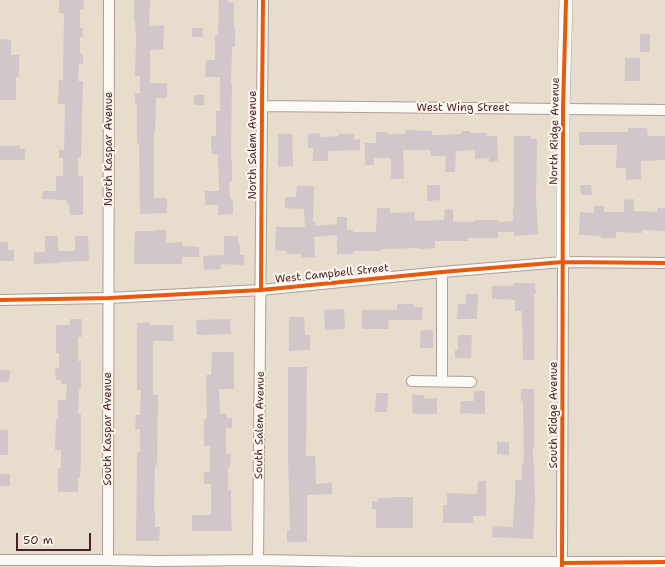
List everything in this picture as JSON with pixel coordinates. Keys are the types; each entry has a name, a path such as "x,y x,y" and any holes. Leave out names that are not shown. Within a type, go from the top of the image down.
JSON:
{"street":[{"name":"North Kaspar Avenue","path":"109,0 109,298"},
{"name":"North Salem Avenue","path":"261,290 263,0"},
{"name":"North Ridge Avenue","path":"563,262 563,109 566,0"},
{"name":"West Wing Street","path":"262,106 665,110"},
{"name":"West Campbell Street","path":"0,300 109,298 261,290 442,272 563,262 665,263"},
{"name":"South Ridge Avenue","path":"562,565 563,262"},
{"path":"442,272 442,381"},
{"name":"South Salem Avenue","path":"258,560 261,290"},
{"name":"South Kaspar Avenue","path":"108,560 109,298"},
{"path":"412,381 471,382"},
{"path":"0,560 108,560 158,564 258,560 362,564 562,565 665,562"}],"building":[{"path":"59,0 83,0 84,9 80,9 80,28 83,28 83,37 80,37 80,54 83,54 83,64 79,63 78,81 83,81 81,158 78,158 78,176 83,176 83,215 70,215 69,203 67,204 66,200 42,199 43,191 56,191 56,176 63,176 63,158 59,158 59,150 64,150 65,104 58,104 59,80 63,80 64,13 59,13"},
{"path":"134,0 150,0 149,26 164,25 163,49 150,50 150,83 167,83 167,98 156,98 154,131 154,198 167,198 167,213 140,214 139,143 137,143 137,104 135,104 135,93 140,93 140,76 135,76 136,39"},
{"path":"219,0 228,0 228,2 234,3 235,47 232,47 231,83 232,182 229,182 230,199 233,199 233,214 218,215 218,205 205,205 205,191 219,191 218,154 212,154 211,136 216,136 216,111 220,111 220,77 205,77 206,60 215,60 215,35 218,35"},
{"path":"192,28 203,28 203,37 192,37"},
{"path":"640,34 650,34 650,52 640,52"},
{"path":"0,39 11,40 11,55 19,55 19,77 16,77 16,100 0,100"},
{"path":"625,58 640,58 640,81 625,81"},
{"path":"194,95 204,95 204,105 194,105"},
{"path":"628,128 647,128 648,136 665,136 665,160 641,161 641,179 626,180 626,168 616,168 617,145 579,145 579,132 628,132"},
{"path":"405,130 432,131 432,135 461,134 461,131 470,131 470,133 487,133 487,136 497,136 498,161 489,162 489,158 475,159 475,150 456,151 455,172 445,172 446,156 431,156 431,150 403,150 404,179 391,179 391,158 374,158 374,165 365,165 365,143 376,143 376,132 405,134"},
{"path":"320,133 320,137 339,136 339,134 354,134 354,140 360,139 360,150 328,151 328,161 313,161 313,148 308,148 308,134"},
{"path":"278,134 292,134 293,166 278,167"},
{"path":"514,136 531,136 531,139 537,139 536,199 538,234 514,236 514,232 498,232 498,238 468,238 468,241 435,241 435,248 353,251 353,254 337,254 337,235 314,237 315,257 301,258 301,254 287,254 287,251 275,250 276,227 305,227 304,209 285,208 285,197 296,197 297,186 314,186 313,222 315,222 316,226 337,224 337,217 347,217 347,230 353,230 353,232 376,232 377,208 390,208 390,213 415,212 415,221 444,220 445,209 453,210 453,222 474,222 474,220 498,220 498,222 513,221"},
{"path":"0,146 20,146 20,149 25,149 25,160 0,160"},
{"path":"427,185 440,185 440,200 427,201"},
{"path":"580,185 591,185 592,195 581,195"},
{"path":"634,199 634,211 657,212 657,208 665,208 665,231 642,230 642,233 616,232 616,238 601,238 601,236 579,235 580,212 594,213 594,206 604,206 604,212 624,212 624,200"},
{"path":"166,230 166,243 182,242 182,246 199,247 199,257 182,257 182,264 134,264 135,231"},
{"path":"45,236 58,236 58,251 75,251 75,236 88,236 89,261 34,264 34,252 45,252"},
{"path":"224,236 238,236 240,255 244,255 244,265 221,264 221,269 204,270 203,256 224,255"},
{"path":"0,242 8,242 8,250 14,250 14,261 0,261"},
{"path":"513,283 535,283 534,360 523,360 522,311 515,311 515,300 492,299 492,286 513,286"},
{"path":"466,294 478,294 477,319 457,319 458,304 466,304"},
{"path":"397,304 414,304 414,307 423,307 422,320 389,320 388,329 362,329 362,310 397,310"},
{"path":"344,309 345,329 325,330 324,310"},
{"path":"289,317 304,317 305,335 310,335 310,350 289,351"},
{"path":"70,319 82,319 82,337 78,337 78,361 81,361 81,389 79,389 78,414 81,414 80,478 78,478 78,492 58,492 58,468 61,468 61,450 55,450 56,419 58,419 58,400 66,400 67,384 61,384 61,380 56,380 55,368 59,368 59,353 56,353 56,325 70,325"},
{"path":"230,319 231,334 197,335 196,320"},
{"path":"149,322 149,325 173,325 174,341 153,341 153,395 158,395 157,465 155,465 154,510 155,527 160,527 159,541 136,541 137,452 140,452 140,429 135,429 136,415 140,415 141,390 137,390 137,323"},
{"path":"421,330 433,330 433,348 420,348"},
{"path":"458,335 472,335 471,358 455,358 455,350 458,350"},
{"path":"212,352 234,352 234,389 219,389 220,414 227,414 227,418 232,418 232,428 226,428 226,454 231,454 230,467 228,467 228,490 231,490 232,531 192,531 192,515 211,515 211,484 204,484 204,472 210,472 210,446 204,446 204,419 207,419 206,375 211,375"},
{"path":"288,367 307,367 306,456 315,456 316,484 332,483 332,494 307,495 307,542 287,542 287,530 290,530"},
{"path":"0,370 10,370 9,382 0,382"},
{"path":"521,389 534,389 533,463 535,501 533,539 492,537 493,526 513,527 515,480 522,480 522,463 524,463 523,401 521,401"},
{"path":"474,391 485,391 485,414 460,413 461,401 474,401"},
{"path":"376,393 388,393 387,412 375,412"},
{"path":"412,395 424,395 424,399 437,398 437,414 413,414"},
{"path":"0,430 8,430 8,455 0,455"},
{"path":"497,442 509,442 509,455 497,454"},
{"path":"0,474 10,474 10,486 0,486"},
{"path":"478,481 486,481 486,516 473,516 473,523 443,523 443,505 447,505 447,493 477,494"},
{"path":"413,497 413,528 376,528 376,509 372,509 372,501 378,501 378,498"}],"cycle path":[{"path":"261,290 263,0"},
{"path":"562,567 563,109 566,0"},
{"path":"0,300 109,298 261,290 442,272 563,262 665,263"},
{"path":"562,563 665,562"}]}
